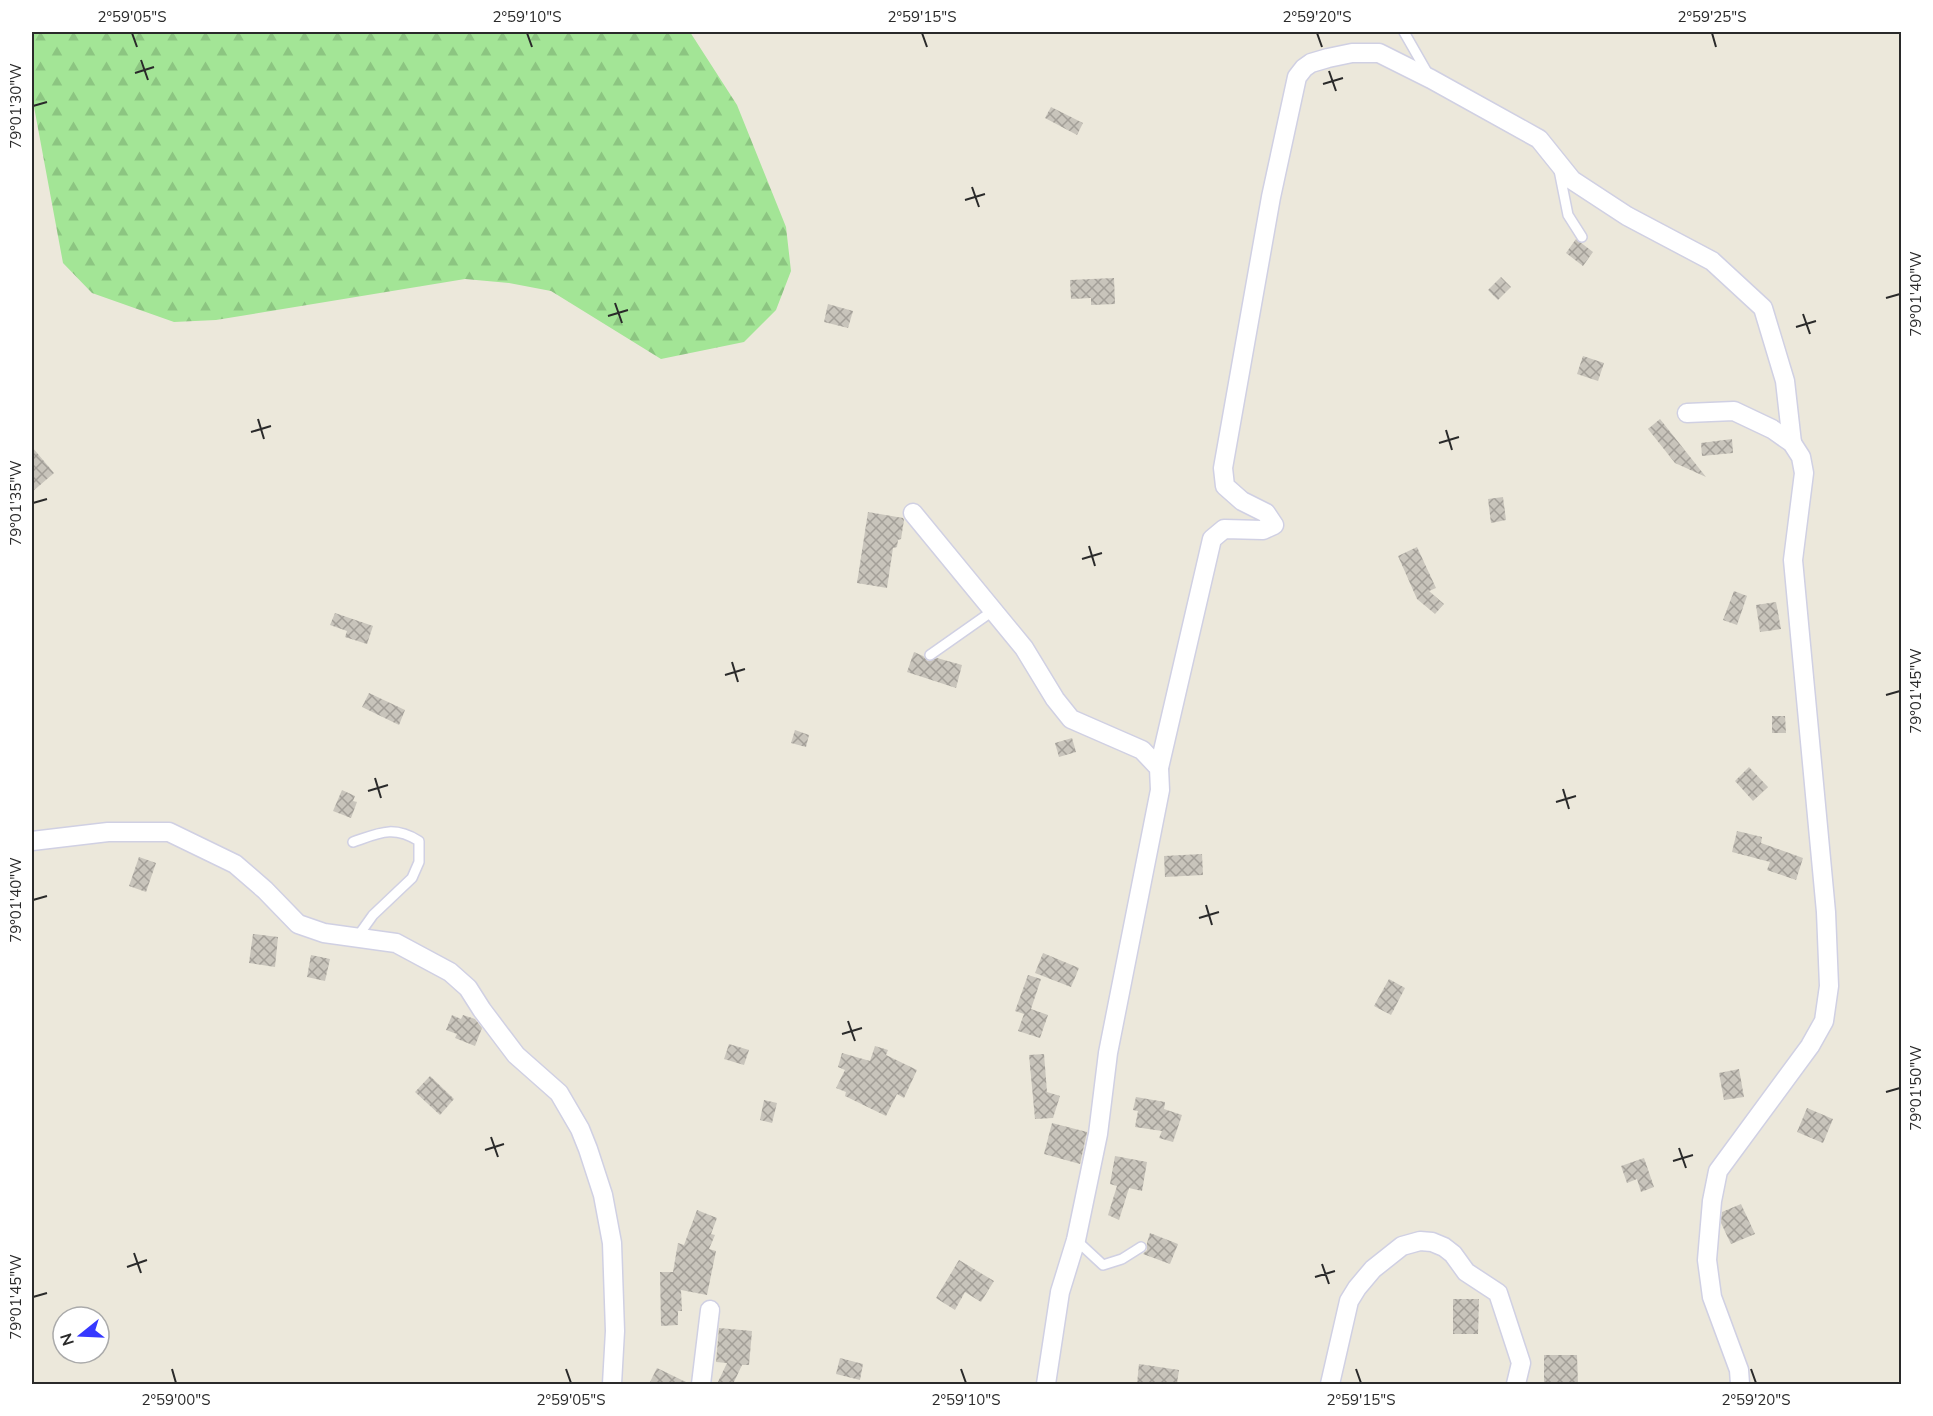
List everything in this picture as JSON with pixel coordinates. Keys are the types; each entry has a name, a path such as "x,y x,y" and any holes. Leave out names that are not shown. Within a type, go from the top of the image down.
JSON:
{"street":[{"path":"1046,1384 1060,1292 1076,1240 1098,1134 1108,1053 1160,790 1159,768 1212,539 1224,529 1263,530 1274,525 1266,513 1242,501 1225,486 1223,468 1271,197 1297,76 1311,63 1328,58 1352,53 1379,53 1539,139 1572,180 1593,195 1712,261 1763,308 1785,381 1792,443"},
{"path":"1687,413 1734,411 1772,429 1792,443 1801,457 1804,473 1793,560 1826,912 1829,986 1824,1021 1810,1046 1718,1171 1712,1202 1707,1260 1712,1297 1739,1370 1740,1384"},
{"path":"913,513 1024,648 1055,699 1071,719 1142,750 1159,768"},
{"path":"32,841 108,832 169,832 235,864 265,890 298,924 324,933 396,943 450,972 468,988 516,1055 559,1093 580,1129 603,1195 612,1243 615,1331 612,1384"},
{"path":"1330,1384 1350,1301 1357,1288 1373,1269 1402,1246 1420,1241 1432,1242 1444,1247 1453,1254 1466,1272 1498,1293 1521,1363 1515,1384"},
{"path":"701,1384 710,1310"}],"lane":[{"path":"1404,32 1431,79"},
{"path":"1558,164 1569,215 1582,237"},
{"path":"930,655 994,609"},
{"path":"353,842 381,832 405,832 419,841 419,862 412,878 374,915 358,936"},
{"path":"1076,1240 1103,1265 1122,1259 1141,1247"}],"green space":[{"path":"32,32 690,32 737,105 786,227 791,271 776,310 744,342 661,359 551,291 509,283 465,279 216,320 174,322 92,293 63,263 32,96"}],"building":[{"path":"1051,107 1083,123 1077,135 1045,118"},
{"path":"1576,239 1593,252 1583,266 1566,253"},
{"path":"1501,277 1511,287 1498,300 1488,290"},
{"path":"1114,278 1115,304 1091,305 1091,298 1071,299 1070,280"},
{"path":"828,304 853,311 848,328 824,322"},
{"path":"1583,356 1604,363 1598,381 1577,374"},
{"path":"1660,419 1706,477 1675,463 1648,429"},
{"path":"1732,439 1733,453 1702,456 1701,443"},
{"path":"32,447 54,473 32,492"},
{"path":"1503,497 1506,520 1491,523 1488,499"},
{"path":"868,512 904,520 901,539 898,540 897,547 893,548 887,588 857,583"},
{"path":"1417,547 1436,588 1429,591 1444,604 1435,614 1417,599 1398,556"},
{"path":"1734,591 1747,596 1737,625 1723,620"},
{"path":"1776,602 1781,629 1760,632 1756,605"},
{"path":"335,613 373,626 367,644 345,637 347,631 330,625"},
{"path":"914,652 928,661 937,658 962,665 956,688 907,672"},
{"path":"369,693 405,710 399,725 362,707"},
{"path":"1772,716 1785,716 1786,733 1772,733"},
{"path":"795,730 809,735 806,747 791,743"},
{"path":"1072,738 1076,752 1059,757 1055,743"},
{"path":"1749,767 1768,787 1753,801 1735,781"},
{"path":"342,790 355,796 353,801 357,802 351,818 333,811"},
{"path":"1737,831 1762,837 1761,843 1803,858 1796,880 1767,870 1770,862 1732,852"},
{"path":"1202,854 1203,875 1165,877 1164,856"},
{"path":"139,857 156,863 146,892 129,886"},
{"path":"253,934 278,937 275,967 249,963"},
{"path":"1043,953 1079,968 1071,987 1035,973"},
{"path":"311,955 330,959 325,981 307,977"},
{"path":"1028,975 1041,979 1031,1009 1048,1015 1040,1038 1018,1031 1024,1014 1015,1011"},
{"path":"1389,979 1405,988 1391,1015 1374,1006"},
{"path":"452,1015 461,1019 463,1015 475,1019 482,1028 475,1046 455,1038 457,1034 446,1030"},
{"path":"729,1044 749,1050 744,1065 724,1059"},
{"path":"875,1046 888,1050 886,1055 917,1070 904,1098 897,1094 886,1116 845,1096 846,1092 836,1088 845,1070 838,1067 842,1053 870,1061"},
{"path":"1044,1054 1047,1092 1060,1096 1053,1118 1035,1119 1029,1055"},
{"path":"1739,1069 1744,1097 1724,1100 1719,1073"},
{"path":"430,1076 454,1099 440,1115 415,1092"},
{"path":"1136,1097 1165,1102 1164,1109 1182,1115 1173,1142 1159,1138 1162,1131 1135,1127 1138,1111 1133,1110"},
{"path":"764,1100 777,1103 772,1123 760,1120"},
{"path":"1807,1108 1833,1119 1823,1143 1797,1132"},
{"path":"1052,1123 1087,1132 1080,1164 1044,1154"},
{"path":"1115,1156 1147,1162 1142,1191 1129,1188 1119,1220 1108,1215 1117,1186 1110,1184"},
{"path":"1644,1158 1654,1187 1641,1192 1637,1179 1627,1183 1621,1166"},
{"path":"1741,1204 1755,1234 1731,1244 1721,1223 1722,1212"},
{"path":"697,1210 717,1218 711,1234 715,1235 709,1249 716,1251 707,1295 681,1290 682,1311 678,1311 678,1325 661,1326 660,1272 673,1272 678,1243 684,1245"},
{"path":"1150,1233 1178,1244 1170,1264 1143,1254 1147,1250"},
{"path":"959,1260 994,1281 981,1302 965,1292 955,1310 936,1298"},
{"path":"1453,1299 1479,1299 1478,1334 1453,1334"},
{"path":"719,1328 752,1331 749,1365 742,1365 733,1384 717,1384 727,1363 716,1362"},
{"path":"1544,1355 1577,1355 1578,1384 1544,1384"},
{"path":"840,1358 863,1364 860,1380 836,1374"},
{"path":"1139,1364 1179,1370 1177,1383 1137,1384"},
{"path":"657,1368 690,1384 649,1384"}]}
